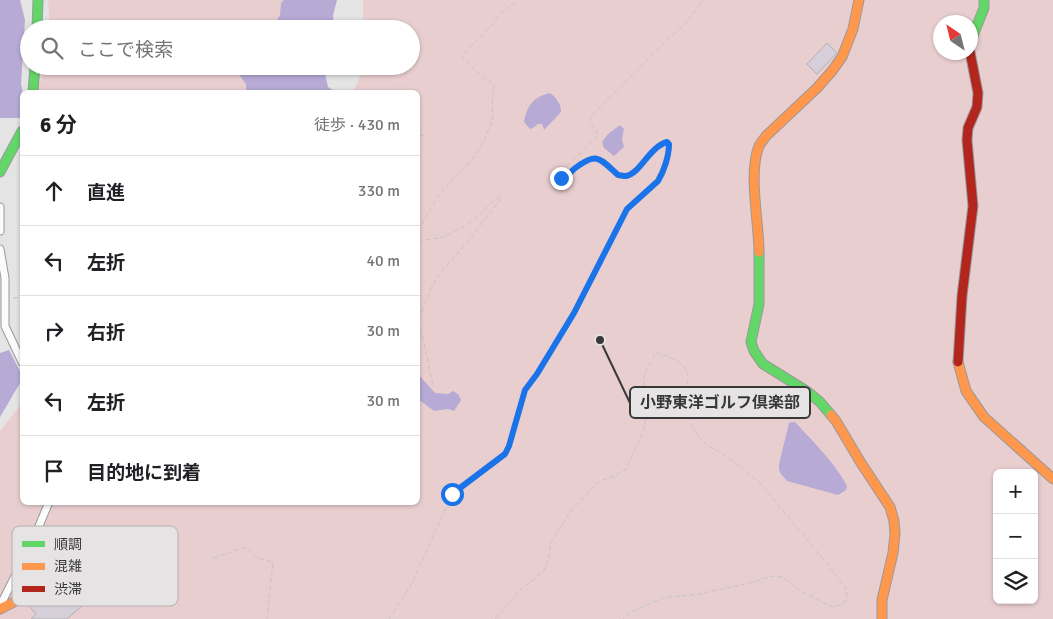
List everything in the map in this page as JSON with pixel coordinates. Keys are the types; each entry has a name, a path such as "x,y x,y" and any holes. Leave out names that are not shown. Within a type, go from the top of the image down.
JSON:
{"street":[{"path":"37,20 38,0"},
{"path":"859,0 854,28 842,57 817,88 766,136 760,144 756,156 754,175 759,241 759,304 752,342 754,351 764,364 808,392 820,402 836,421 890,507 895,534 882,600 882,619"},
{"path":"978,23 984,8 984,0"},
{"path":"972,60 978,94 977,107 968,128 967,140 974,206 962,296 958,361 966,391 984,417 1053,479"},
{"path":"33,90 34,75"},
{"path":"0,172 20,135"},
{"path":"0,207 0,231"},
{"path":"0,249 4,278 5,326 20,358"},
{"path":"39,526 48,505"},
{"path":"0,608 12,583"},
{"path":"0,608 12,602"}],"path":[{"path":"420,228 438,196 450,181 471,161 484,141 491,124 494,85 475,70 462,56 489,29 499,15 518,0"},
{"path":"389,619 411,585 452,494 505,454 525,390 537,374 574,313 627,209 658,181 662,175 669,144 667,142 657,146 628,176 618,175 600,159 592,158 583,162 565,177 561,178 558,175 598,136 598,132 590,122 592,115 654,52 687,22 703,0"},
{"path":"420,136 425,136"},
{"path":"420,240 437,239 454,233 470,223 500,196 500,200 469,240 441,272 432,286 420,316"},
{"path":"3,301 20,297"},
{"path":"420,328 433,384 430,386"},
{"path":"495,619 520,590 545,569 551,542 572,509 596,484 626,468 645,425 645,403 643,397 646,370 654,355 658,353 679,362 687,373 689,378 685,403 699,437 707,445 746,470 760,483 838,577 846,589 847,595 846,601 832,607 799,590 782,577 772,576 699,594 663,598 630,613 623,619"},
{"path":"213,558 246,547 258,558 273,562 266,619"}],"shaded area":[{"path":"0,0 20,0 25,20 20,20 20,75 22,75 22,90 20,90 20,118 0,118"},
{"path":"48,0 290,0 280,20 49,20"},
{"path":"284,0 337,0 333,20 277,20 280,15 281,3"},
{"path":"363,0 1053,0 1053,619 0,619 0,431 20,406 20,505 420,505 420,90 354,90 361,75 420,75 420,20 363,20"},
{"path":"41,75 252,75 245,90 38,90"},
{"path":"239,75 325,75 328,87 333,90 246,90 246,84"},
{"path":"550,93 558,101 561,112 544,130 542,124 538,124 530,129 524,122 529,107 539,97"},
{"path":"620,125 624,129 622,139 624,147 614,156 604,148 602,142 608,134"},
{"path":"9,350 20,371 20,383 0,417 0,353"},
{"path":"420,376 435,393 448,394 453,391 458,394 461,400 454,411 448,409 434,411 420,400"},
{"path":"792,422 798,425 831,462 847,486 846,490 838,495 787,481 781,474 779,464 789,423"}],"building":[{"path":"827,43 837,53 817,74 807,64"},
{"path":"29,606 82,606 67,619 31,619 36,614"}],"traffic: fast":[{"path":"37,20 38,0"},
{"path":"978,23 984,8 984,0"},
{"path":"33,90 34,75"},
{"path":"0,172 20,135"},
{"path":"759,252 759,304 751,342 754,351 763,364 808,392 831,415"}],"traffic: slow":[{"path":"759,252 754,183 754,170 759,146 766,136 817,88 842,57 853,29 859,0"},
{"path":"958,362 966,391 984,417 1053,479"},
{"path":"831,415 890,507 894,521 893,553 882,600 882,619"},
{"path":"0,609 12,603"}],"traffic: jam":[{"path":"958,362 962,296 973,206 967,140 968,128 977,107 978,93 972,60"}],"place":[{"name":"小野東洋ゴルフ倶楽部","path":"600,340"}],"route":[{"path":"452,494 505,454 525,390 537,374 574,313 627,209 650,189 662,175 669,144 667,142 657,146 628,176 618,175 600,159 592,158 583,162 565,177 561,178"}]}
